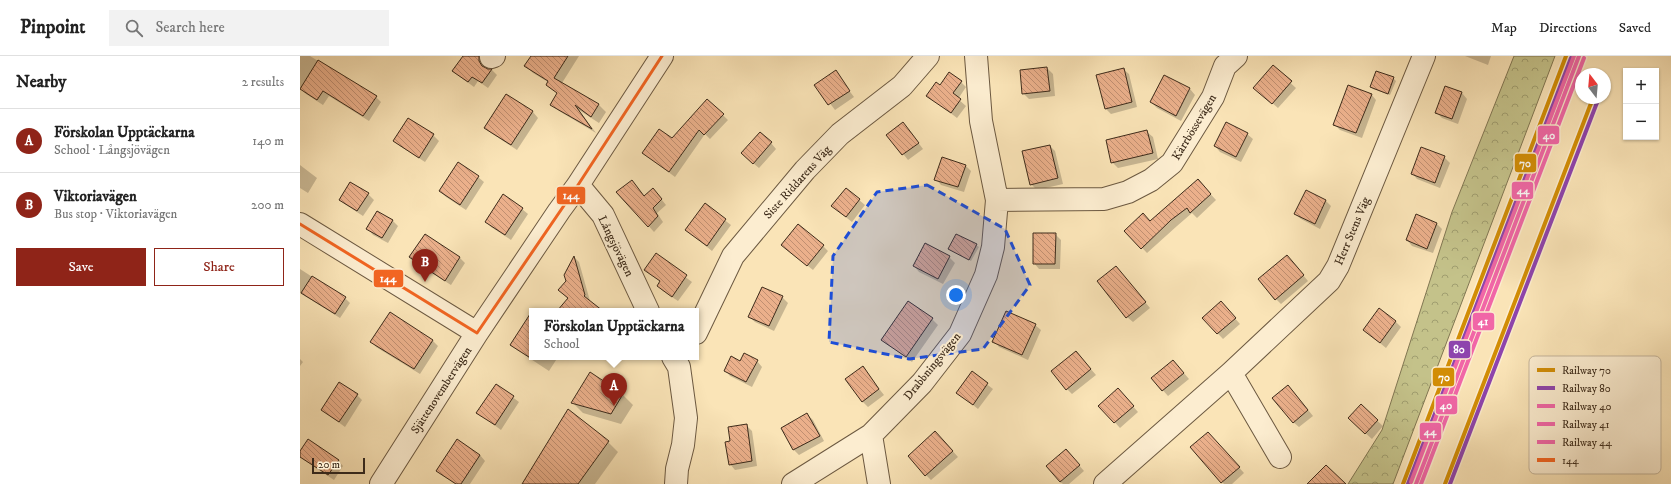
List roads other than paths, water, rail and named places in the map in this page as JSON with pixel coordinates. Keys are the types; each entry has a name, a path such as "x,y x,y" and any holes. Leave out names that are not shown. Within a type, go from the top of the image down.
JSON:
{"street":[{"name":"Sjättenovembervägen","path":"381,484 478,333 559,211 578,186 661,56"},
{"name":"Siste Riddarens Väg","path":"699,327 733,256 794,182 840,134 902,86 928,56"},
{"name":"Drabbningsvägen","path":"793,484 871,435 922,382 960,334 986,275 993,247 997,200 980,121 976,56"},
{"name":"Herr Stens Väg","path":"1105,484 1231,373 1329,281 1338,266 1424,56"},
{"name":"Kärrbössevägen","path":"997,200 1104,199 1128,192 1151,180 1172,163 1213,97 1227,59"},
{"name":"Långsjövägen","path":"578,186 603,215 647,308"},
{"path":"300,224 478,333"},
{"path":"676,484 677,469 684,445 686,418 679,360"},
{"path":"1231,373 1280,457"},
{"path":"871,435 878,484"}],"rail line":[{"name":"70","path":"1403,484 1566,56"},
{"name":"44","path":"1411,482 1574,56"},
{"name":"40","path":"1416,484 1579,56"},
{"name":"80","path":"1408,484 1571,58"},
{"name":"41","path":"1421,484 1584,58"},
{"name":"70","path":"1445,484 1591,104"},
{"name":"80","path":"1450,484 1596,104"}],"place":[{"name":"Viktoriavägen","path":"425,282"},
{"name":"Förskolan Upptäckarna","path":"614,406"}]}
